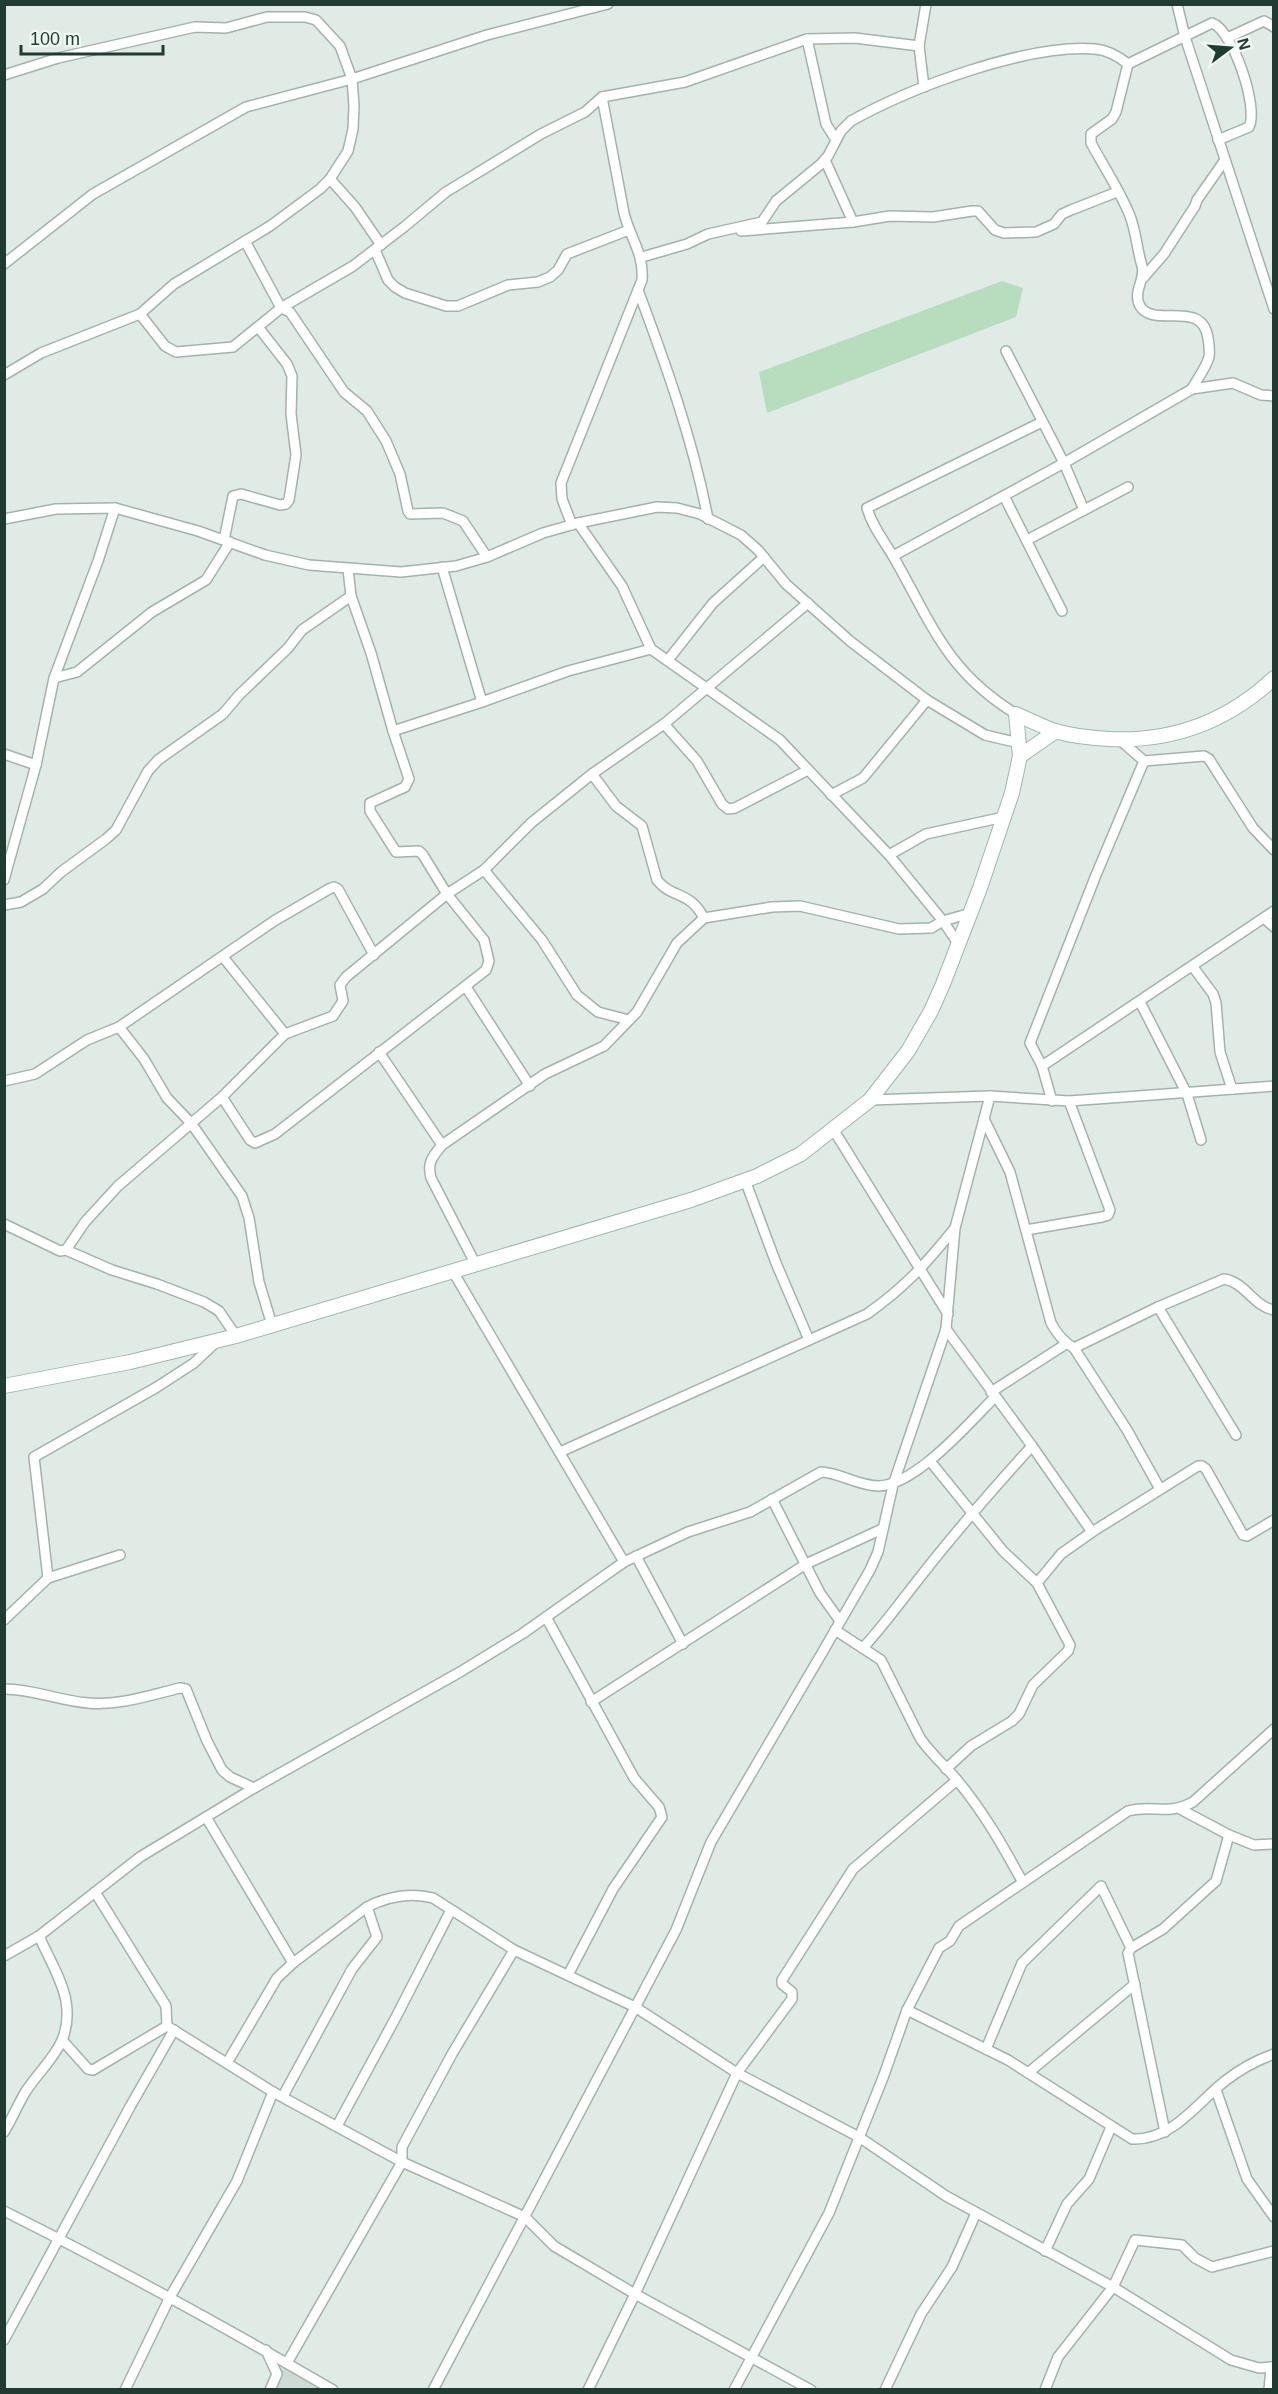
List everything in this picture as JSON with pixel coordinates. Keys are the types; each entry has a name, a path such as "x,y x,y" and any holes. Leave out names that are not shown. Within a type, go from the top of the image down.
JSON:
{"street":[{"path":"4,264 93,194 256,104 352,79 488,35 608,4"},
{"path":"924,87 919,46 926,4"},
{"path":"1177,4 1185,37 1274,309"},
{"path":"4,75 58,58 195,27 226,28 259,18 305,17 316,20 340,46 352,79 354,106 352,139 348,151 330,179 320,189 270,225 174,284 140,314 41,353 4,375"},
{"path":"1227,38 1264,21 1274,27"},
{"path":"1128,64 1212,23 1217,24 1227,38 1248,86 1252,121 1249,127 1218,140"},
{"path":"140,314 165,346 176,352 233,347 281,308 341,274 446,192 541,134 585,112 602,97 685,82 807,39 855,38 919,46"},
{"path":"807,39 825,124 836,140"},
{"path":"642,257 687,244 708,234 762,222 776,201 825,160 841,131 851,121 924,87 1000,61 1051,51 1096,49 1118,56 1128,64"},
{"path":"1128,64 1116,112 1112,119 1091,134 1090,138 1131,219 1143,267 1138,298 1141,307 1148,313 1192,317 1200,322 1207,333 1209,357 1192,389"},
{"path":"602,97 629,230 642,257 642,280 561,483 562,499 575,524 622,586 651,649 768,730 889,855 943,921 959,945"},
{"path":"825,160 853,222"},
{"path":"1140,283 1164,254 1225,160"},
{"path":"330,179 355,207 378,247 388,280 395,288 446,306 458,306 508,285 538,282 550,277 558,270 567,254 629,230"},
{"path":"708,234 853,222 890,216 933,217 978,212 995,230 1014,234 1036,232 1054,224 1062,214 1118,192"},
{"path":"245,241 281,308 290,312 344,392 367,411 395,458 410,514 443,513 463,521 487,557"},
{"path":"638,290 675,392 697,465 708,519"},
{"path":"54,678 77,672 152,612 206,580 227,541 233,496 241,494 280,505 286,504 291,491 296,455 291,414 292,375 287,364 258,327"},
{"path":"1006,351 1065,463 1084,510"},
{"path":"893,556 1065,463 1192,389 1233,383 1261,395 1274,396"},
{"path":"1042,422 867,508 870,518 943,648 954,662 979,688 1016,714 1056,731 1120,740 1162,737 1205,723 1243,703 1274,678"},
{"path":"1027,540 1128,487"},
{"path":"1004,496 1062,610"},
{"path":"4,519 72,507 116,508 198,531 265,555 309,565 401,572 442,567 487,557 543,534 575,524 657,507 677,508 708,519 741,535 764,557 786,584 850,641 927,700 985,735 1019,750"},
{"path":"4,880 36,765 54,678 116,508"},
{"path":"668,660 713,603 764,557"},
{"path":"442,567 482,702"},
{"path":"222,1097 250,1140 255,1143 262,1141 275,1134 342,1084 379,1052 466,987 486,969 489,962 484,940 447,894 419,851 396,852 370,811 370,803 405,787 409,779 371,653 351,596 348,569"},
{"path":"4,905 21,902 43,890 61,872 106,839 116,830 148,771 158,760 223,714 239,694 288,648 302,630 351,596"},
{"path":"66,1250 85,1222 118,1186 222,1097 285,1035 333,1016 343,1001 340,985 343,981 447,894 484,870 531,824 592,774 664,724 808,603"},
{"path":"393,731 482,702 568,670 651,649"},
{"path":"831,795 863,778 927,700"},
{"path":"4,1386 88,1371 236,1336 452,1269 691,1200 746,1180 801,1154 870,1100 896,1069 921,1030 959,945 1012,793 1019,750 1016,714"},
{"path":"664,724 696,761 722,804 728,809 735,808 808,770"},
{"path":"1019,750 1056,731"},
{"path":"1120,740 1144,761 1204,756 1209,759 1253,828 1274,850"},
{"path":"4,754 36,765"},
{"path":"1052,1101 1042,1066 1030,1043 1144,761"},
{"path":"592,774 616,806 642,826 657,880 662,886 691,900 704,918"},
{"path":"889,855 926,834 1004,817"},
{"path":"484,870 542,940 577,995 598,1011 629,1020"},
{"path":"4,1082 35,1074 87,1040 119,1027 274,921 334,887 338,889 374,955"},
{"path":"475,1263 431,1178 429,1169 431,1158 442,1145 545,1074 604,1046 629,1020 644,1000 677,944 704,918 772,907 800,906 899,929 931,928 943,921 971,913"},
{"path":"1042,1066 1274,911"},
{"path":"1264,918 1274,927"},
{"path":"223,957 285,1035"},
{"path":"1193,967 1213,994 1216,1003 1220,1052 1232,1089"},
{"path":"466,987 530,1086"},
{"path":"1140,1002 1187,1094 1202,1140"},
{"path":"119,1027 144,1059 167,1098 191,1123 242,1196 247,1208 256,1269 272,1325"},
{"path":"379,1052 442,1145"},
{"path":"870,1100 990,1096 1069,1101 1274,1086"},
{"path":"433,2390 676,1930 711,1842 838,1626 878,1552 893,1485 946,1329 955,1228 990,1096"},
{"path":"1026,1230 1102,1217 1108,1215 1110,1210 1069,1101"},
{"path":"984,1119 1010,1172 1051,1323 1070,1346 1127,1430 1160,1489"},
{"path":"833,1129 948,1314"},
{"path":"746,1180 776,1263 809,1340"},
{"path":"4,1224 60,1251 66,1250 112,1270 204,1302 219,1311 236,1336"},
{"path":"560,1452 867,1314 894,1295 920,1271 955,1228"},
{"path":"452,1269 624,1562"},
{"path":"4,1956 39,1936 140,1857 254,1788 460,1672 546,1617 624,1562 688,1532 750,1512 821,1472 830,1472 859,1483 877,1486 893,1485 930,1461 993,1394 1070,1346 1224,1279 1234,1281 1266,1309 1274,1310"},
{"path":"1158,1307 1236,1435"},
{"path":"946,1329 1092,1532"},
{"path":"48,1578 34,1457 165,1382 194,1363 218,1340"},
{"path":"863,1648 897,1609 973,1512 1032,1446"},
{"path":"930,1461 1003,1551 1037,1583 1051,1614 1069,1640 1068,1651 1033,1685 1019,1714 1012,1721 971,1746 946,1769"},
{"path":"1037,1583 1061,1554 1092,1532 1160,1489 1202,1466 1243,1535 1247,1536 1274,1520"},
{"path":"772,1499 838,1626 881,1660 920,1738 957,1780 999,1837 1023,1881"},
{"path":"591,1702 806,1564 882,1528"},
{"path":"4,1620 48,1578 120,1555"},
{"path":"636,1557 683,1644"},
{"path":"546,1617 591,1702 625,1757 634,1778 659,1807 662,1817 613,1889 568,1975"},
{"path":"4,1689 103,1704 180,1688 186,1689 202,1731 222,1770 230,1778 254,1788"},
{"path":"734,2390 829,2213 907,2010 939,1948 950,1941 959,1926 1128,1811 1143,1807 1180,1809 1193,1802 1274,1729"},
{"path":"588,2390 737,2073 792,2000 792,1992 782,1984 782,1980 847,1877 957,1780"},
{"path":"1180,1809 1229,1835 1254,1845 1274,1844"},
{"path":"206,1817 292,1963"},
{"path":"1165,2132 1128,1953 1131,1948 1163,1929 1216,1881 1229,1835"},
{"path":"986,2049 1022,1963 1101,1886 1131,1948"},
{"path":"4,2340 60,2239 170,2028 166,2006 95,1892"},
{"path":"227,2063 271,1986 292,1963 367,1907 398,1896 423,1895 433,1898 514,1950 635,2007 737,2073 859,2137 928,2185 1113,2287 1231,2360 1259,2368 1272,2367 1269,2390"},
{"path":"125,2390 170,2297 237,2181 278,2094 352,1969 377,1937 367,1907"},
{"path":"337,2126 451,1910"},
{"path":"4,2133 24,2094 58,2051 63,2041 67,2013 66,1999 39,1936"},
{"path":"287,2363 402,2162 402,2147 452,2054 514,1950"},
{"path":"1028,2073 1135,1984"},
{"path":"907,2010 1008,2060 1132,2139 1144,2140 1165,2132 1225,2081 1261,2058 1274,2054"},
{"path":"63,2041 88,2069 93,2070 170,2028"},
{"path":"170,2028 278,2094 402,2162 525,2217 554,2246 635,2294 812,2390"},
{"path":"1216,2090 1242,2169 1274,2217"},
{"path":"1045,2251 1067,2204 1089,2179 1111,2127"},
{"path":"4,2211 170,2297 333,2390"},
{"path":"885,2390 921,2314 952,2267 976,2213"},
{"path":"1045,2390 1058,2357 1113,2287 1135,2240 1182,2246 1195,2258 1212,2267 1274,2251"},
{"path":"266,2350 277,2374 270,2390"}],"shaded area":[{"path":"285,2364 324,2390 271,2390"}],"green space":[{"path":"1002,281 1023,288 1016,317 767,413 759,372"}]}
